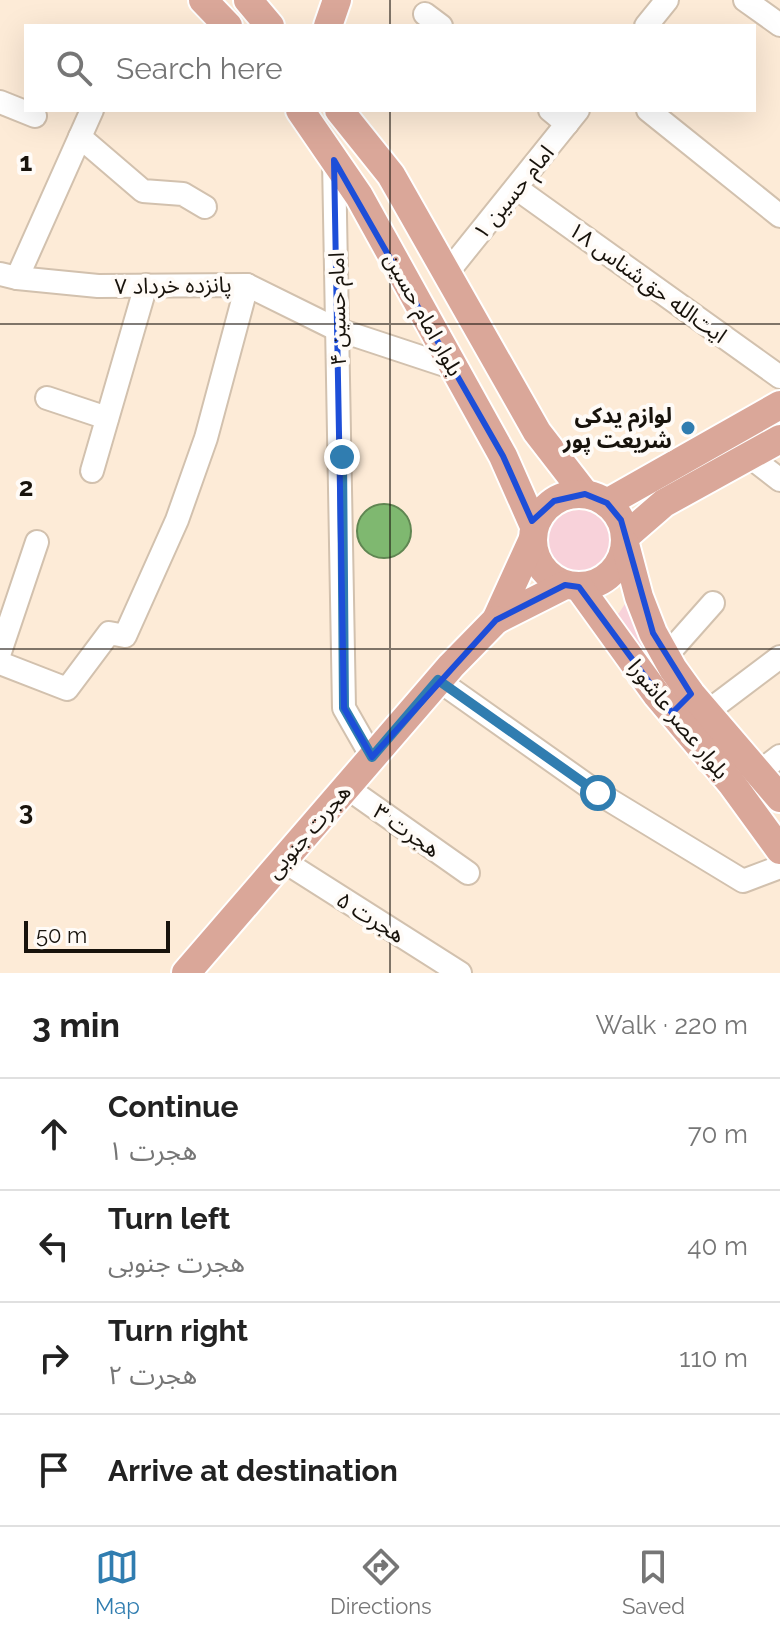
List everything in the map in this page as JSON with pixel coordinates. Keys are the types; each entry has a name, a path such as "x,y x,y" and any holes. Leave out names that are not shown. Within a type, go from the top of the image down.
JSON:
{"main road":[{"path":"203,0 226,24"},
{"path":"248,0 268,24"},
{"path":"329,24 337,0"},
{"name":"بلوار امام حسین","path":"301,112 359,196 503,456 533,533"},
{"name":"بلوار امام حسین","path":"341,112 391,175 537,432 596,498"},
{"path":"780,405 596,498 569,495 554,501 542,512 533,533 535,556 553,579 572,586 593,585 615,569 626,540 664,503 780,439"},
{"path":"596,498 621,520 626,540"},
{"name":"هجرت جنوبی","path":"186,973 438,680 496,620 533,533"},
{"name":"بلوار عصر عاشورا","path":"626,540 639,597 690,707 732,784 780,850"},
{"name":"هجرت جنوبی","path":"496,620 572,586"},
{"name":"بلوار عصر عاشورا","path":"572,586 690,707 769,764 780,798"}],"street":[{"path":"745,0 780,25"},
{"path":"647,24 662,2"},
{"path":"0,102 24,112"},
{"path":"25,112 35,116"},
{"path":"9,276 91,112"},
{"path":"650,112 780,216"},
{"name":"امام حسین ۱","path":"447,273 516,188 565,115"},
{"path":"80,137 143,191 183,194 205,207"},
{"name":"امام حسین ۴","path":"334,160 336,329 342,457 344,708 372,757"},
{"name":"ایت‌الله حق‌شناس ۱۸","path":"516,188 780,377"},
{"name":"پانزده خرداد ۷","path":"9,276 98,286 247,285 336,329 454,368"},
{"path":"92,471 146,285"},
{"path":"0,663 67,689 109,633 125,636 177,520 206,438 247,285"},
{"path":"47,398 107,418"},
{"path":"749,456 780,480"},
{"path":"0,652 37,542"},
{"path":"666,656 713,603"},
{"path":"690,707 780,657"},
{"path":"438,680 598,793 743,881 780,867"},
{"name":"هجرت ۳","path":"346,787 468,873"},
{"name":"هجرت ۵","path":"282,860 460,973"}],"highlighted area":[{"path":"334,160 503,456 532,521 554,501 585,494 607,503 621,520 653,633 691,694 672,713 579,587 565,585 496,620 372,757 344,708"}],"shaded area":[{"path":"384,504 403,512 411,531 403,550 384,558 365,550 357,531 365,512"},
{"path":"573,510 585,510 602,519 609,530 609,554 602,565 585,574 573,574 561,569 552,560 547,548 547,536 552,524 561,515"},
{"path":"627,601 669,683 662,684 607,620 619,613"}],"place":[{"name":"لوازم یدکی شریعت پور","path":"688,428"}],"route":[{"path":"342,457 344,708 372,757 438,680 598,793"}]}
